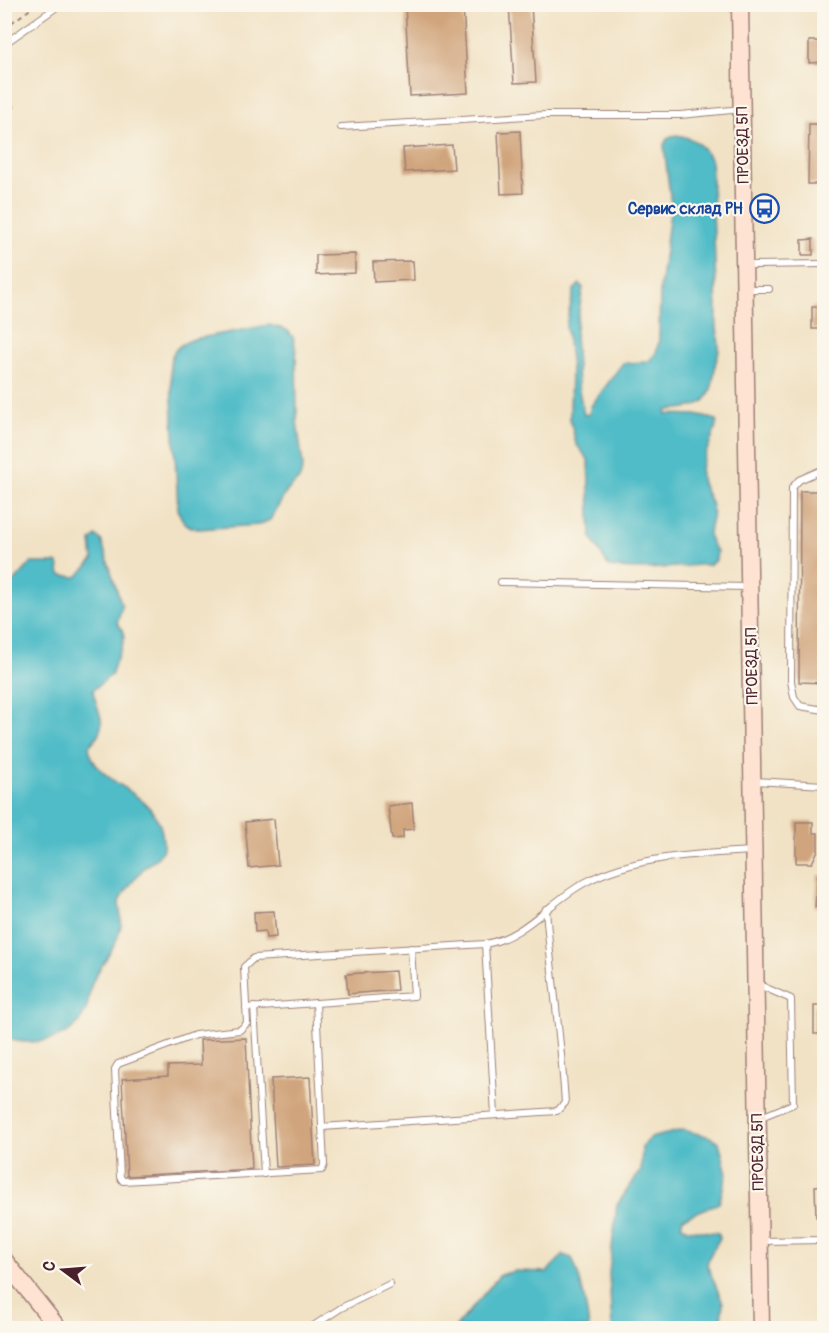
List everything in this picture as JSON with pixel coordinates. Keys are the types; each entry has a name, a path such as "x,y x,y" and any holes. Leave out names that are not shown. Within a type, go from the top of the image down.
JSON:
{"street":[{"name":"ПРОЕЗД 5П","path":"740,4 742,109 749,146 745,265 761,1329"},
{"path":"4,1260 58,1329"}],"lane":[{"path":"4,44 61,4"},
{"path":"4,99 10,107"},
{"path":"340,128 545,115 680,115 742,109"},
{"path":"745,265 825,264"},
{"path":"746,289 769,289"},
{"path":"825,469 799,480 792,488 791,681 794,696 800,706 825,710"},
{"path":"501,582 750,588"},
{"path":"753,781 825,785"},
{"path":"316,1003 322,1170 123,1181 120,1177 115,1069 118,1064 195,1035 240,1030 247,1023 244,967 254,958 485,944 505,940 585,882 608,872 673,858 754,851"},
{"path":"322,1127 557,1111 565,1103 561,1040 552,987 546,909"},
{"path":"485,944 495,1114"},
{"path":"246,1008 414,996 411,948"},
{"path":"755,983 790,999 793,1104 758,1119"},
{"path":"254,1007 264,1174"},
{"path":"759,1241 825,1240"},
{"path":"310,1329 331,1314 390,1284"}],"path":[{"path":"4,28 37,5"},
{"path":"4,20 8,25"}],"water":[{"path":"676,135 697,143 711,160 716,321 719,349 708,396 697,405 667,410 666,414 696,415 717,420 702,463 701,474 702,483 713,510 709,538 717,551 716,560 709,565 635,569 609,567 591,537 588,459 576,444 570,419 571,368 566,325 574,290 580,284 583,288 575,334 578,386 584,415 589,414 591,406 623,363 648,362 656,353 659,340 660,289 671,205 664,145 667,139"},
{"path":"269,325 287,330 293,337 296,350 297,421 303,467 300,478 287,491 270,520 259,525 194,528 187,525 178,509 171,358 178,348 194,339"},
{"path":"96,536 101,540 122,606 117,623 124,635 122,648 112,674 93,690 101,725 96,738 89,746 93,760 101,771 151,809 159,823 163,848 158,857 137,876 119,901 120,931 93,981 87,1008 79,1022 71,1030 50,1039 15,1041 4,1038 5,587 15,581 31,563 58,563 60,575 77,577 93,560 91,541"},
{"path":"683,1130 710,1137 719,1142 727,1174 719,1203 683,1218 681,1225 687,1229 718,1233 720,1238 707,1265 723,1303 720,1328 612,1328 609,1273 617,1205 641,1170 642,1147 650,1138"},
{"path":"563,1255 572,1258 583,1293 589,1328 455,1328 500,1275 515,1271 547,1272"}],"building":[{"path":"405,4 463,4 468,93 410,96"},
{"path":"509,4 531,4 536,82 514,83"},
{"path":"809,41 825,41 825,62 809,63"},
{"path":"809,124 825,124 825,184 808,184"},
{"path":"520,131 523,193 501,194 498,132"},
{"path":"452,145 454,169 405,172 403,148"},
{"path":"813,239 813,255 802,255 802,240"},
{"path":"355,254 355,273 316,275 316,255"},
{"path":"413,261 414,280 374,282 373,262"},
{"path":"812,307 825,307 825,329 812,329"},
{"path":"800,491 825,491 825,683 799,682"},
{"path":"412,803 414,829 403,830 403,838 392,839 388,806"},
{"path":"274,819 278,865 249,868 245,822"},
{"path":"796,822 813,822 813,833 818,833 818,850 812,863 796,863"},
{"path":"818,875 825,875 825,908 815,907"},
{"path":"274,911 276,937 266,938 265,931 255,932 254,912"},
{"path":"395,971 397,990 348,994 346,974"},
{"path":"814,1006 825,1006 825,1034 814,1034"},
{"path":"246,1038 252,1169 127,1176 122,1079 168,1076 168,1066 201,1065 200,1040"},
{"path":"310,1077 315,1165 276,1167 271,1079"},
{"path":"825,1185 825,1217 816,1217 815,1186"}],"place":[{"name":"Сервис склад РН","path":"764,209"}]}
